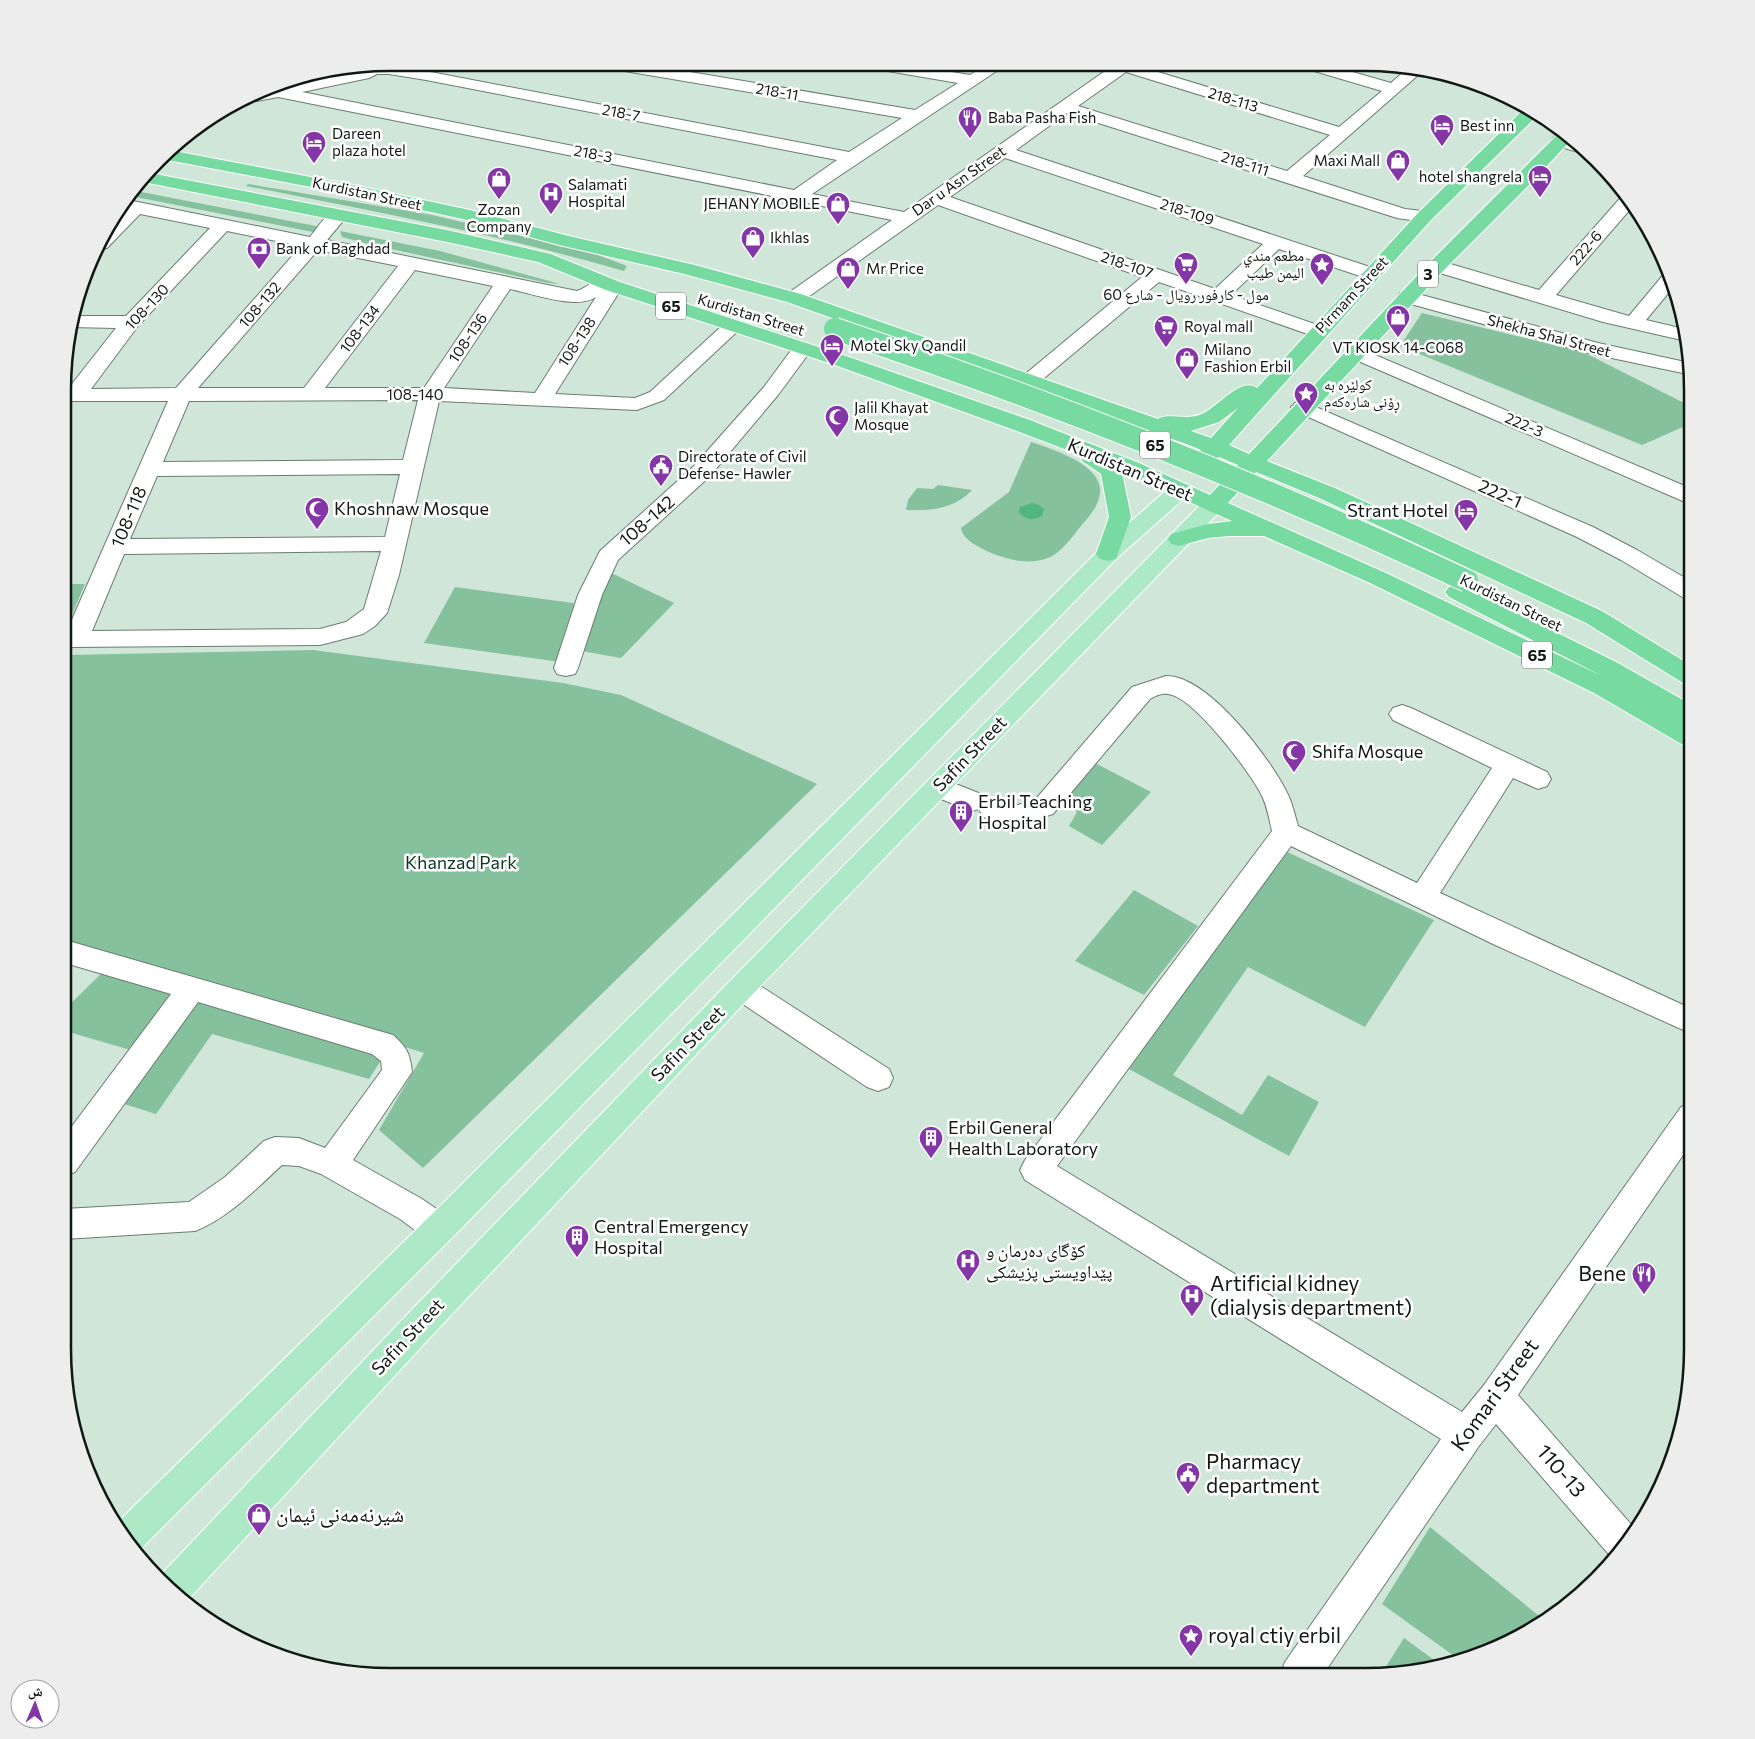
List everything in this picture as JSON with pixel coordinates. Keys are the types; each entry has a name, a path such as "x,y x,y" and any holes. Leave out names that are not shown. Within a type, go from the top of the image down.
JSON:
{"highway":[{"name":"Pirmam Street","path":"1180,490 1214,448 1296,356 1425,216 1486,179 1528,117"},
{"name":"3","path":"1213,504 1407,297 1521,183 1561,139"},
{"name":"Kurdistan Street","path":"173,157 353,190 460,213 566,242 688,269 794,298 1063,391 1327,493 1594,617 1684,672"},
{"name":"Kurdistan Street","path":"151,179 447,236 544,258 830,334"},
{"path":"1486,179 1511,186 1521,183"},
{"name":"Kurdistan Street","path":"566,242 830,334 1105,439 1462,587 1632,663 1684,692"},
{"name":"Kurdistan Street","path":"544,258 609,284 839,360 1032,429 1131,468 1378,578 1603,688 1684,734"},
{"path":"1063,391 1174,424 1202,423 1209,421 1296,356"},
{"path":"839,360 864,365 1061,435 1077,436 1096,428 1100,419 1094,408 1030,380"},
{"path":"1298,413 1282,446 1282,451 1290,459 1300,466 1424,526 1532,587"},
{"path":"1032,429 1093,457 1112,472 1120,516 1108,554"},
{"path":"1378,578 1338,549 1334,542 1334,535 1341,526 1358,520 1382,524 1491,574 1532,587"},
{"path":"1180,539 1193,534 1237,529 1252,529 1280,534"},
{"name":"Kurdistan Street","path":"1462,587 1684,711"}],"main road":[{"path":"131,1535 439,1229 1108,554 1180,490"},
{"name":"Safin Street","path":"176,1585 412,1333 741,988 1213,504"}],"street":[{"name":"218-7","path":"399,71 852,158"},
{"name":"218-11","path":"656,71 918,116"},
{"path":"916,71 973,81"},
{"path":"798,195 852,158 989,71"},
{"name":"Dar u Asn Street","path":"794,298 1116,71"},
{"name":"218-113","path":"1143,71 1342,133"},
{"path":"1332,71 1394,88"},
{"path":"279,92 376,72"},
{"path":"1290,178 1410,75"},
{"name":"218-3","path":"279,92 907,218"},
{"name":"218-111","path":"1065,107 1403,214 1425,216"},
{"name":"218-109","path":"1002,151 1372,274"},
{"name":"218-107","path":"936,198 1319,332"},
{"name":"222-6","path":"1543,298 1624,204"},
{"path":"130,206 577,297 583,297 609,284"},
{"name":"108-132","path":"181,395 339,216"},
{"name":"108-130","path":"72,395 131,322 224,224"},
{"path":"1218,297 1276,242"},
{"name":"108-134","path":"309,394 410,263"},
{"name":"Shekha Shal Street","path":"1437,266 1633,324 1679,334"},
{"path":"1030,380 1156,275"},
{"name":"108-136","path":"430,394 505,283"},
{"name":"108-138","path":"541,398 609,284"},
{"path":"1633,324 1666,285"},
{"name":"Shekha Shal Street","path":"1407,297 1595,349 1683,367"},
{"path":"78,322 131,322"},
{"name":"108-140","path":"72,395 430,394 541,398 629,404 651,400 732,326"},
{"name":"108-142","path":"566,668 590,595 608,556 701,472 770,391 802,349"},
{"name":"222-3","path":"1356,353 1684,494"},
{"path":"72,639 320,638 354,628 367,620 375,613 387,575 430,394"},
{"name":"108-118","path":"72,639 116,547 181,395"},
{"name":"222-1","path":"1298,413 1584,532 1629,555 1684,588"},
{"path":"149,469 414,466"},
{"path":"116,547 395,544"},
{"path":"938,787 982,805 1018,815 1044,807 1141,693 1154,686 1172,685 1192,693 1248,752 1275,795 1286,832 1684,1018"},
{"path":"1402,714 1538,779"},
{"path":"1423,897 1508,765"},
{"path":"1286,832 1036,1170 1466,1434"},
{"path":"71,953 382,1044 395,1056 397,1072 332,1164"},
{"path":"71,1152 192,988"},
{"path":"741,988 878,1078"},
{"name":"Komari Street","path":"1305,1668 1466,1434 1496,1396 1684,1127"},
{"path":"71,1224 195,1216 236,1187 275,1151 299,1152 332,1164 411,1209 439,1229"},
{"name":"110-13","path":"1496,1396 1620,1540"}],"green space":[{"path":"248,184 432,215 590,252 627,266 624,271 483,235 389,214 246,186"},
{"path":"140,192 326,228 318,233 136,197"},
{"path":"340,231 440,251 560,284 368,244 342,237"},
{"path":"1422,313 1583,352 1684,403 1684,427 1642,445 1400,346"},
{"path":"1031,442 1064,454 1087,468 1096,477 1100,487 1099,498 1094,510 1062,549 1053,556 1038,561 1014,560 996,555 976,546 963,534 961,528 1009,492"},
{"path":"938,485 972,490 958,501 942,508 906,510 908,500 917,488 933,489"},
{"path":"607,571 674,603 621,658 576,650"},
{"path":"71,584 85,584 71,617"},
{"path":"455,587 588,605 561,662 424,643"},
{"name":"Khanzad Park","path":"313,650 563,683 621,695 817,784 423,1168 379,1130 424,1053 392,1043 369,1079 212,1034 156,1114 118,1102 199,989 71,947 71,655"},
{"path":"1093,762 1151,792 1102,845 1069,826 1077,812 1058,798"},
{"path":"1283,850 1434,920 1365,1027 1248,967 1173,1075 1242,1115 1268,1075 1319,1102 1289,1156 1129,1069"},
{"path":"1134,890 1198,926 1144,995 1075,961"},
{"path":"107,968 182,988 134,1051 71,1033 71,1003"},
{"path":"1430,1527 1539,1616 1506,1635 1453,1655 1382,1604"},
{"path":"1404,1638 1434,1660 1406,1665 1386,1667"}],"shaded area":[{"path":"1032,503 1044,509 1042,516 1036,519 1024,517 1019,512 1020,507"}],"place":[{"name":"Baba Pasha Fish","path":"970,139"},
{"name":"Best inn","path":"1442,147"},
{"name":"Dareen plaza hotel","path":"314,164"},
{"name":"Maxi Mall","path":"1398,182"},
{"name":"hotel shangrela","path":"1540,198"},
{"name":"Zozan Company","path":"499,200"},
{"name":"Salamati Hospital","path":"551,215"},
{"name":"JEHANY MOBILE","path":"838,225"},
{"name":"Ikhlas","path":"753,259"},
{"name":"Bank of Baghdad","path":"259,270"},
{"name":"مول - كارفور رويال - شارع 60","path":"1186,285"},
{"name":"مطعم مندي اليمن طيب","path":"1322,286"},
{"name":"Mr Price","path":"848,290"},
{"name":"VT KIOSK 14-C068","path":"1398,338"},
{"name":"Royal mall","path":"1166,348"},
{"name":"Motel Sky Qandil","path":"832,367"},
{"name":"Milano Fashion Erbil","path":"1187,380"},
{"name":"کولێرە بە ڕۆنی شارەکەم","path":"1306,415"},
{"name":"Jalil Khayat Mosque","path":"837,438"},
{"name":"Directorate of Civil Defense- Hawler","path":"661,487"},
{"name":"Khoshnaw Mosque","path":"317,530"},
{"name":"Strant Hotel","path":"1466,532"},
{"name":"Shifa Mosque","path":"1294,773"},
{"name":"Erbil Teaching Hospital","path":"961,833"},
{"name":"Erbil General Health Laboratory","path":"931,1159"},
{"name":"Central Emergency Hospital","path":"577,1258"},
{"name":"کۆگای دەرمان و پێداویستی پزیشکی","path":"968,1282"},
{"name":"Bene","path":"1644,1295"},
{"name":"Artificial kidney (dialysis department)","path":"1192,1317"},
{"name":"Pharmacy department","path":"1188,1495"},
{"name":"شیرنەمەنی ئیمان","path":"259,1536"},
{"name":"royal ctiy erbil","path":"1191,1657"}]}
